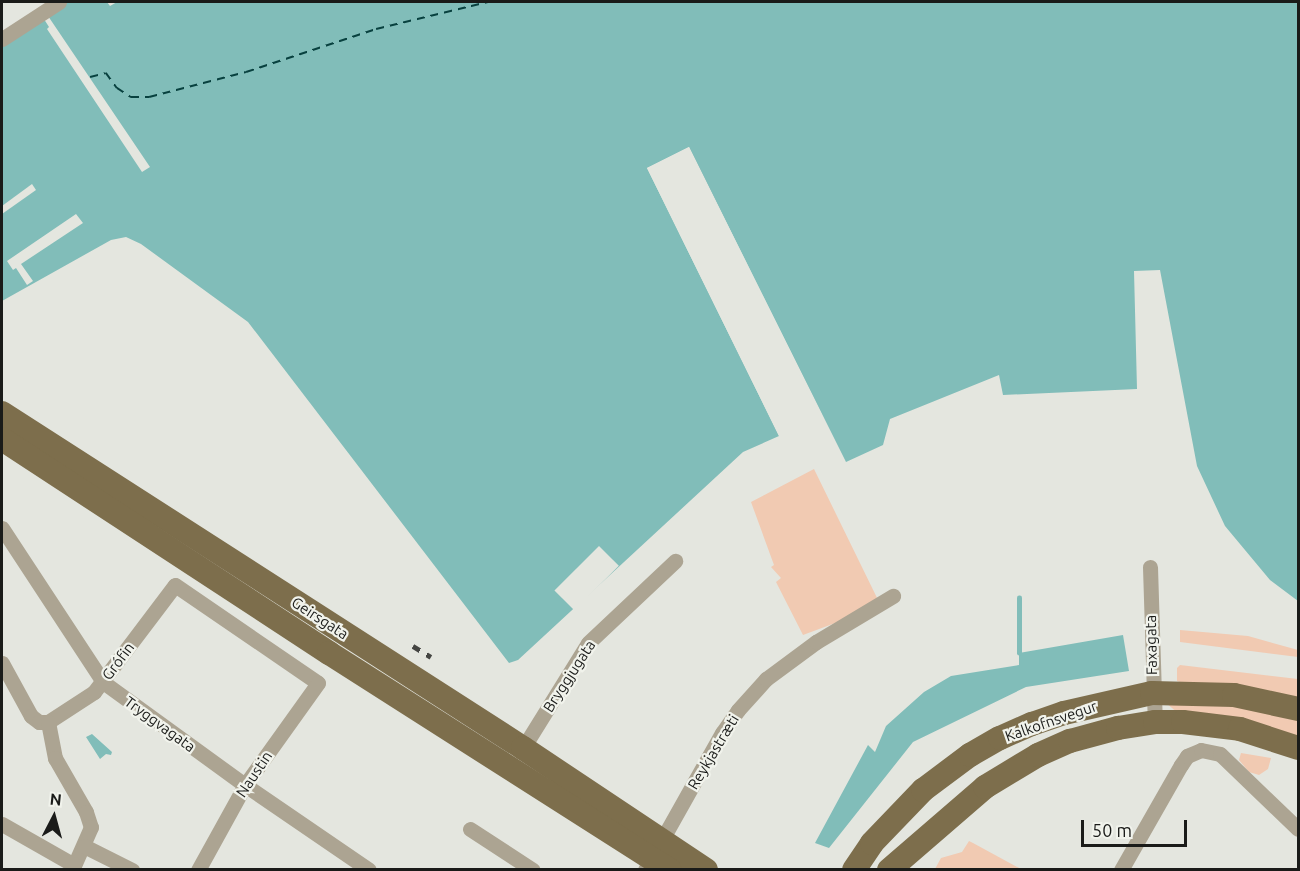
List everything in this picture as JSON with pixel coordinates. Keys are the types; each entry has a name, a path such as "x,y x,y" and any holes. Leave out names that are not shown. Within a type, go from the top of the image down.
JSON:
{"main road":[{"name":"Geirsgata","path":"2,413 517,758 658,859 706,870"},
{"name":"Geirsgata","path":"2,439 330,653 517,758 617,822 638,824 658,859"},
{"name":"Kalkofnsvegur","path":"854,870 872,843 923,790 951,768 1000,738 1064,713 1152,693 1234,695 1299,709"},
{"name":"Kalkofnsvegur","path":"889,870 986,786 1038,755 1089,735 1155,722 1240,729 1299,748"},
{"path":"837,870 872,843"}],"street":[{"path":"2,39 59,2"},
{"name":"Tryggvagata","path":"2,528 103,682 244,785 369,870"},
{"name":"Bryggjugata","path":"517,758 588,642 675,561"},
{"name":"Faxagata","path":"1150,567 1152,693 1155,722"},
{"name":"Grófin","path":"48,722 90,696 103,682 175,585 318,683"},
{"name":"Reykjastræti","path":"658,859 729,721 766,679 816,642 893,596"},
{"path":"2,663 6,680 31,716 39,722 48,722 55,758 89,819 91,827 73,867 2,824"},
{"name":"Naustin","path":"198,870 244,785 318,683"},
{"path":"1121,870 1187,756 1201,750 1220,754 1299,829"},
{"path":"470,829 533,870"},
{"path":"84,846 132,870"}],"shaded area":[{"path":"814,469 881,606 803,635 776,582 781,578 771,567 774,565 751,502"},
{"path":"1180,630 1248,636 1298,650 1298,657 1180,642"},
{"path":"1180,665 1298,679 1298,701 1182,683 1177,681 1177,668"},
{"path":"1202,700 1298,717 1298,739 1178,713 1166,703"},
{"path":"1241,753 1271,758 1268,769 1259,775 1249,772 1239,760"},
{"path":"969,841 1021,869 935,869 941,858 962,852"}],"water":[{"path":"69,2 107,2 110,6 117,2 1298,2 1298,601 1270,580 1225,526 1197,466 1160,270 1134,271 1137,389 1003,395 999,375 890,419 883,445 846,462 689,147 647,168 779,436 743,452 518,660 509,663 248,322 141,244 126,237 111,240 2,301 2,45 54,8"},
{"path":"1123,635 1129,671 1026,687 913,742 829,848 815,843 868,745 875,752 886,726 924,692 951,676 1019,665 1019,653"},
{"path":"92,734 112,752 111,755 106,754 100,759 86,737"}],"pier":[{"path":"46,13 150,167 142,172 47,29 49,27 42,16"},
{"path":"689,147 822,415 819,416 688,151 651,169 782,434 779,436 647,168"},
{"path":"32,184 36,190 2,214 2,206"},
{"path":"76,214 83,223 21,264 33,281 27,285 16,268 13,270 7,261"},
{"path":"599,546 619,566 574,610 554,591"}],"waterway":[{"path":"1019,598 1019,653"}],"ferry route":[{"path":"90,77 106,73 117,88 131,97 149,97 246,72 376,29 488,2"}],"railway":[{"path":"413,646 431,657"}]}
